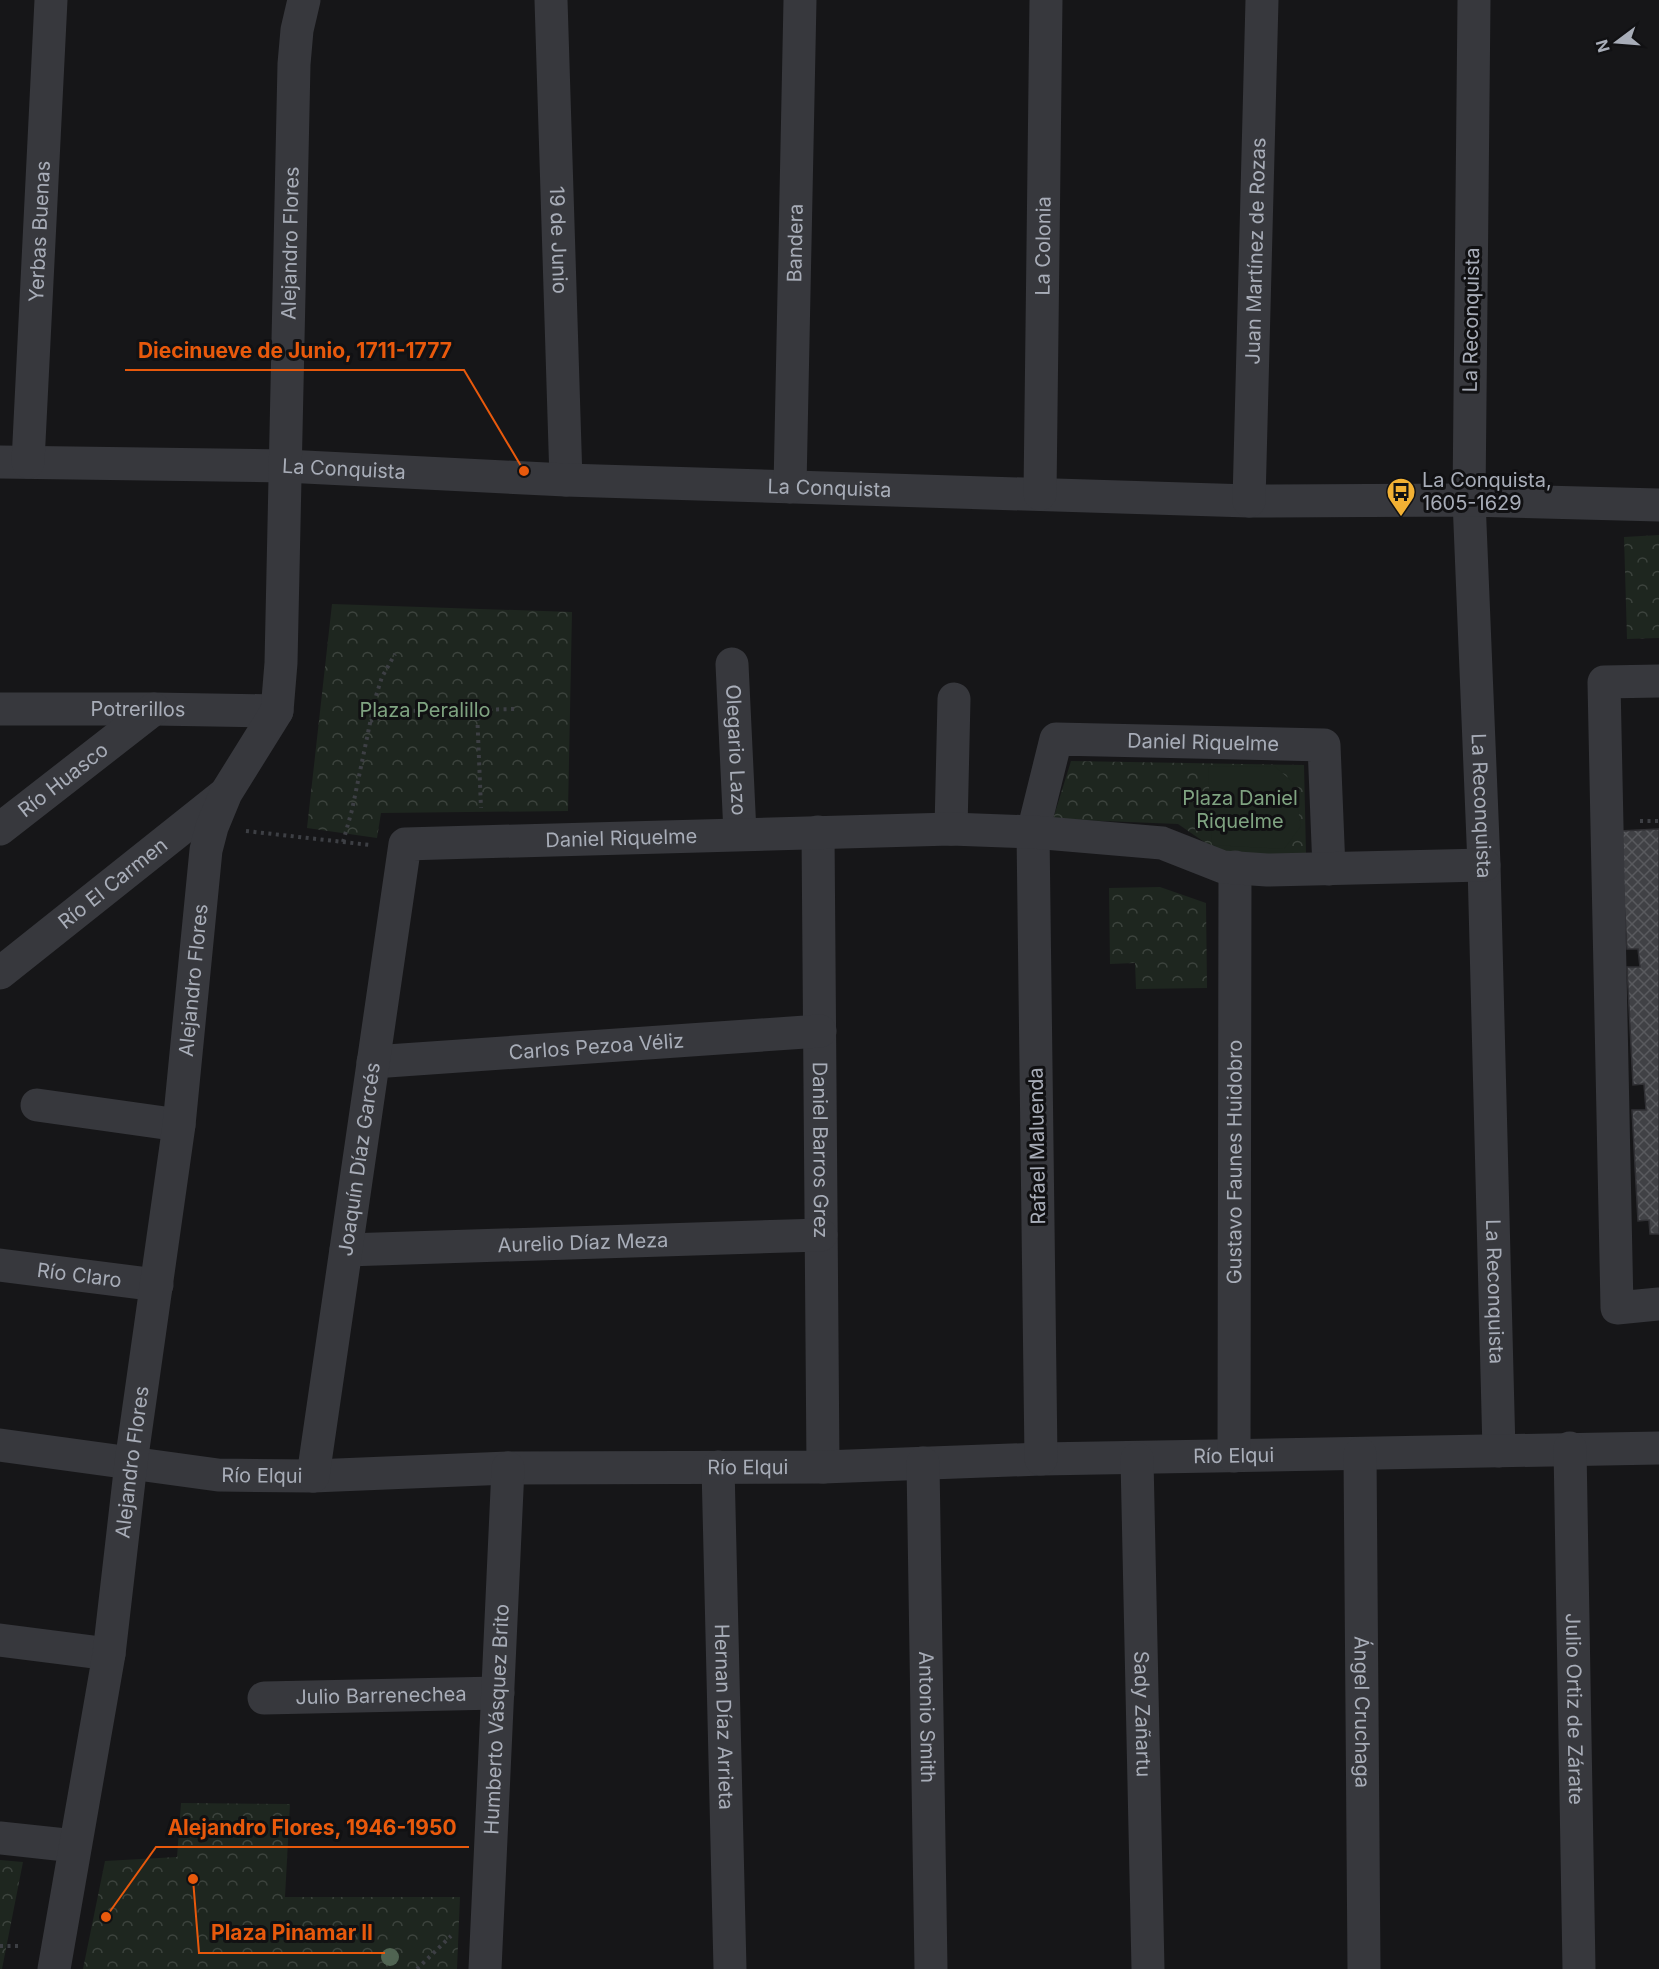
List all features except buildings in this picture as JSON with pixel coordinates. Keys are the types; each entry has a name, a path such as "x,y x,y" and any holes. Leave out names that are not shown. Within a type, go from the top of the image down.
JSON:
{"street":[{"name":"Yerbas Buenas","path":"14,462 51,0"},
{"name":"Alejandro Flores","path":"54,1969 109,1654 131,1463 179,1125 206,850 212,827 226,793 277,711 281,663 294,64 297,30 304,0"},
{"name":"19 de Junio","path":"551,0 566,480"},
{"name":"Bandera","path":"790,487 800,0"},
{"name":"La Colonia","path":"1040,494 1046,0"},
{"name":"Juan Martínez de Rozas","path":"1249,501 1262,0"},
{"name":"La Reconquista","path":"1474,0 1469,500 1484,866 1499,1451"},
{"name":"La Conquista","path":"14,462 285,466 566,480 1249,501 1469,500 1659,505"},
{"name":"Olegario Lazo","path":"732,664 740,833"},
{"path":"1659,681 1604,682 1617,1308 1659,1304"},
{"path":"951,829 954,699"},
{"name":"Potrerillos","path":"0,709 277,711"},
{"name":"Río Huasco","path":"0,829 154,709"},
{"name":"Daniel Riquelme","path":"1033,832 1056,739 1324,745 1329,869"},
{"name":"Río El Carmen","path":"0,973 226,793"},
{"name":"Daniel Riquelme","path":"405,844 951,829 1033,832 1162,843 1223,867 1267,870 1484,866"},
{"name":"Daniel Barros Grez","path":"818,832 823,1467"},
{"name":"Rafael Maluenda","path":"1033,832 1041,1460"},
{"name":"Joaquín Díaz Garcés","path":"313,1476 405,844"},
{"name":"Gustavo Faunes Huidobro","path":"1234,1456 1235,867"},
{"name":"Carlos Pezoa Véliz","path":"374,1062 820,1031"},
{"path":"37,1105 179,1125"},
{"name":"Aurelio Díaz Meza","path":"346,1250 821,1235"},
{"name":"Río Claro","path":"0,1265 157,1285"},
{"name":"Río Elqui","path":"0,1445 218,1474 313,1476 508,1468 823,1467 1041,1460 1499,1451"},
{"name":"Julio Ortiz de Zárate","path":"1570,1448 1579,1969"},
{"path":"1499,1451 1659,1448"},
{"name":"Ángel Cruchaga","path":"1360,1454 1364,1969"},
{"name":"Sady Zañartu","path":"1137,1459 1148,1969"},
{"name":"Antonio Smith","path":"923,1463 931,1969"},
{"name":"Hernan Díaz Arrieta","path":"718,1467 730,1969"},
{"name":"Humberto Vásquez Brito","path":"485,1969 508,1468"},
{"path":"0,1640 109,1654"},
{"name":"Julio Barrenechea","path":"264,1698 498,1693"},
{"path":"0,1838 75,1846"}],"path":[{"path":"343,842 382,677 395,654"},
{"path":"370,721 404,711 518,709"},
{"path":"477,710 482,842"},
{"path":"212,827 378,846 405,844"},
{"path":"0,1946 26,1946"}],"green space":[{"path":"1659,535 1659,638 1627,639 1624,537"},
{"name":"Plaza Peralillo","path":"332,604 572,612 568,811 381,813 377,838 307,828"},
{"name":"Plaza Daniel Riquelme","path":"1071,761 1304,765 1306,854 1226,857 1178,824 1053,819"},
{"path":"1274,766 1293,782 1301,826 1284,849 1212,845 1208,767"},
{"name":"Plaza Daniel Riquelme","path":"1160,887 1206,903 1207,988 1136,989 1135,963 1110,964 1109,888"},
{"path":"181,1803 290,1804 285,1897 460,1897 457,1969 83,1969 105,1861 177,1857"},
{"path":"0,1860 23,1862 2,1969 0,1969"}],"place":[{"name":"Diecinueve de Junio, 1711-1777","path":"524,471"},
{"name":"La Conquista, 1605-1629","path":"1401,518"},
{"name":"Plaza Pinamar II","path":"193,1879"},
{"name":"Alejandro Flores, 1946-1950","path":"106,1917"}]}
